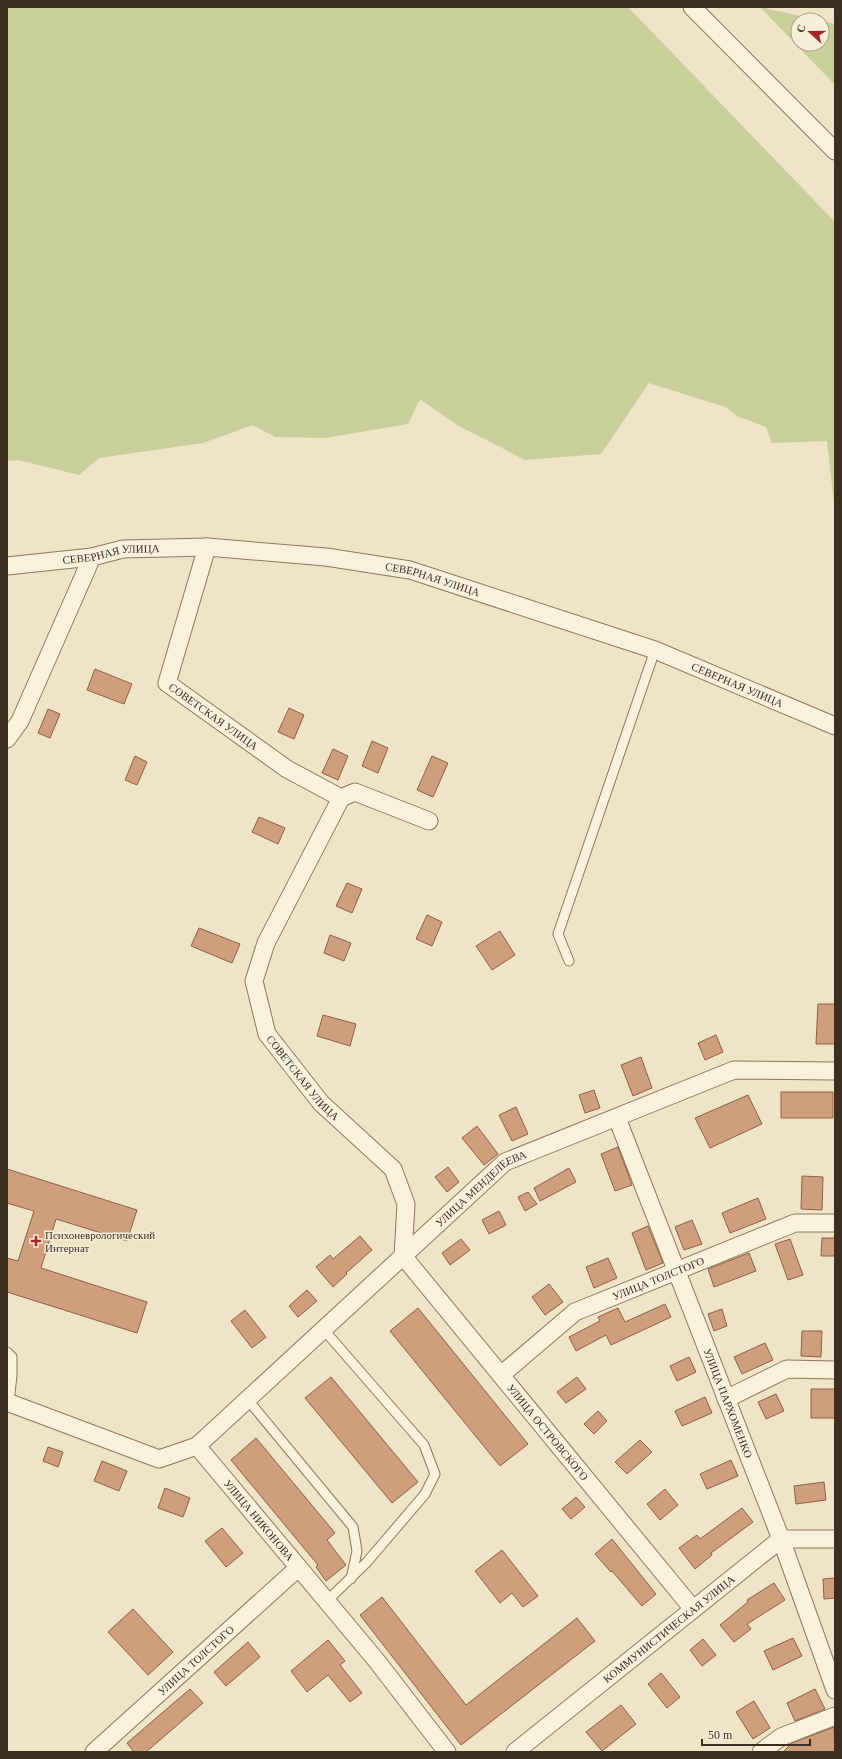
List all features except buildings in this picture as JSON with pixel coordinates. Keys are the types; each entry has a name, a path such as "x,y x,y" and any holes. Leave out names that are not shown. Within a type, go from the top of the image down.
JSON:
{"street":[{"path":"692,7 835,151"},
{"name":"СЕВЕРНАЯ УЛИЦА","path":"7,566 92,557 124,549 207,547 326,557 410,570 655,650 835,726"},
{"name":"СОВЕТСКАЯ УЛИЦА","path":"207,547 167,683 287,769 341,798 266,943 254,981 267,1034 321,1103 393,1169 406,1204 403,1256"},
{"path":"7,739 20,721 92,557"},
{"path":"341,798 355,792 429,822"},
{"name":"УЛИЦА МЕНДЕЛЕЕВА","path":"197,1446 505,1162 734,1070 835,1071"},
{"name":"УЛИЦА ПАРХОМЕНКО","path":"617,1118 780,1539 835,1690"},
{"name":"УЛИЦА ТОЛСТОГО","path":"501,1375 574,1312 795,1223 835,1223"},
{"name":"УЛИЦА ОСТРОВСКОГО","path":"403,1256 693,1609"},
{"path":"726,1400 786,1369 835,1370"},
{"path":"8,1403 159,1459 197,1446"},
{"name":"УЛИЦА НИКОНОВА","path":"197,1446 376,1660 446,1752"},
{"path":"780,1539 835,1539"},
{"name":"КОММУНИСТИЧЕСКАЯ УЛИЦА","path":"515,1752 780,1539"},
{"name":"УЛИЦА ТОЛСТОГО","path":"94,1752 298,1568"},
{"path":"761,1752 781,1737 835,1716"}],"lane":[{"path":"569,961 558,934 655,650"},
{"path":"324,1330 424,1445 436,1474 425,1494 367,1562 351,1579 326,1601"},
{"path":"7,1352 12,1357 12,1375 8,1403"},
{"path":"248,1400 353,1527 357,1552 351,1579"}],"green space":[{"path":"7,7 628,7 835,222 835,513 827,441 772,443 766,427 737,416 725,407 649,383 601,454 525,460 457,425 420,399 408,424 326,438 275,437 253,425 203,443 99,458 79,475 18,460 7,461"},
{"path":"760,7 790,14 790,38"},
{"path":"830,23 835,24 835,85 803,52 830,52"}],"place":[{"name":"Психоневрологический Интернат","path":"36,1241"}]}
